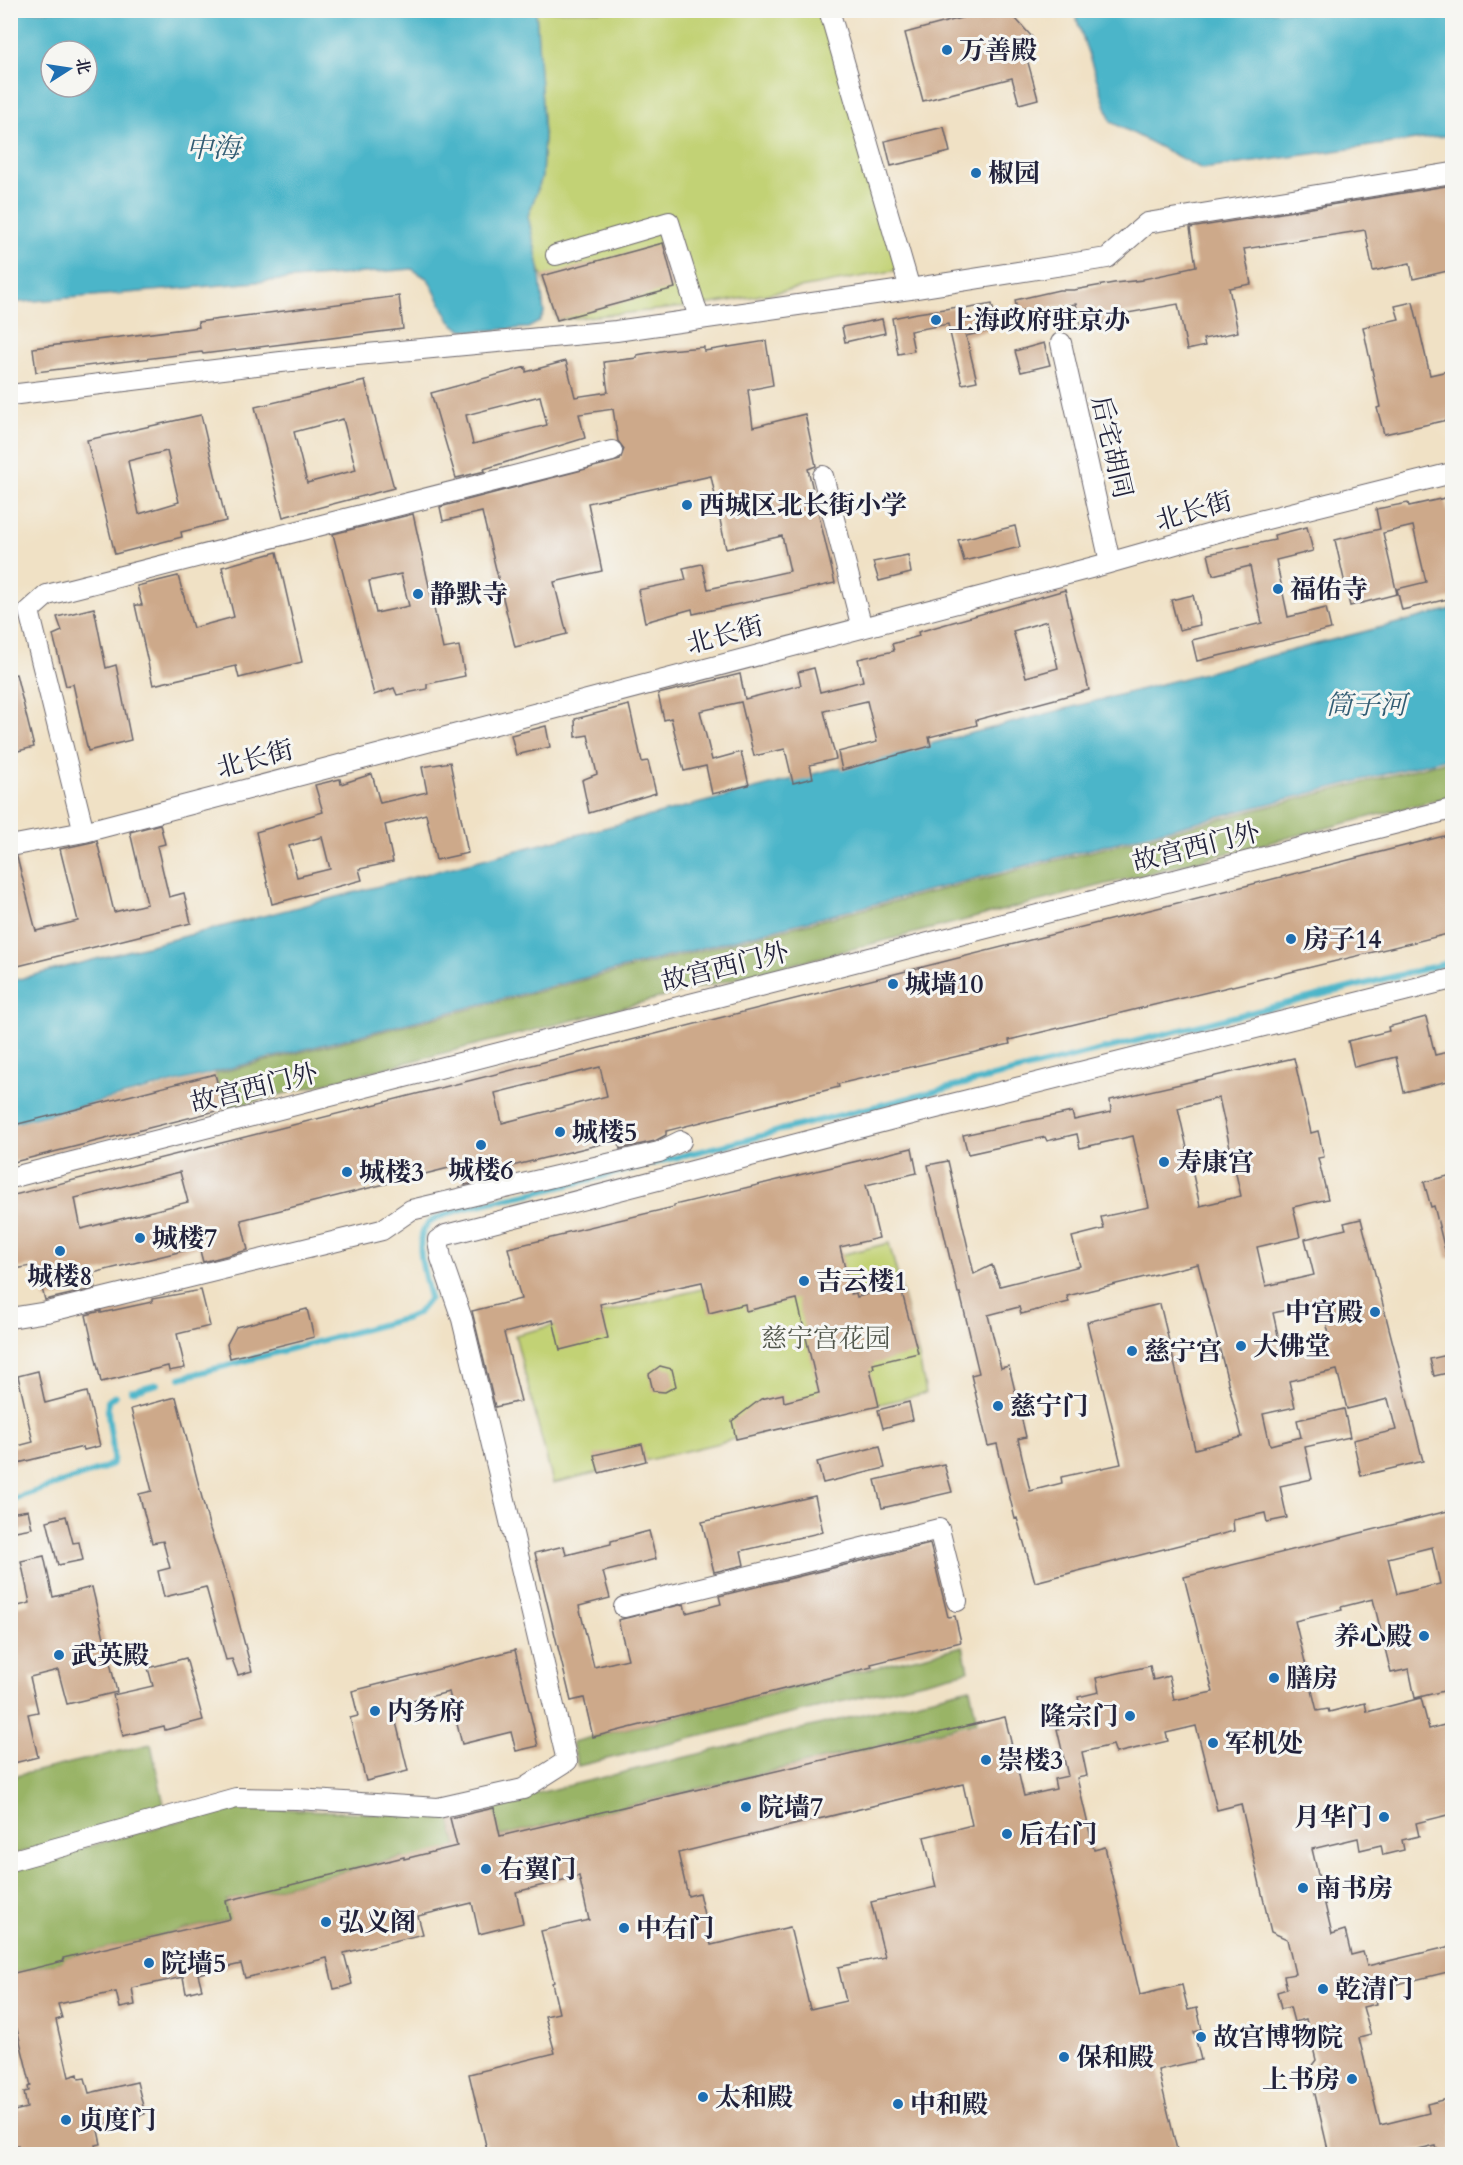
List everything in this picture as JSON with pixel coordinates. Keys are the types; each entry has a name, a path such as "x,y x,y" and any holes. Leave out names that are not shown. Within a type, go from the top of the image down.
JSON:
{"street":[{"path":"829,10 910,289"},
{"path":"10,395 281,362 616,331 910,289 1107,258 1146,223 1452,173"},
{"path":"556,255 669,222 699,318"},
{"name":"后宅胡同","path":"1061,343 1110,562"},
{"path":"84,832 29,611 47,595 612,451"},
{"name":"北长街","path":"10,846 84,832 1239,526 1452,473"},
{"path":"824,476 862,627"},
{"name":"故宫西门外","path":"10,1178 1452,809"},
{"path":"10,1861 236,1798 297,1799 438,1808 524,1789 567,1761 462,1319 441,1258 438,1240 446,1235 893,1119 1452,979"},
{"path":"10,1318 46,1312 382,1230 411,1210 659,1152 681,1141"},
{"path":"624,1607 939,1528 957,1601"}],"green space":[{"path":"536,11 829,11 904,269 706,305 557,320 539,267 528,216 542,177 544,136"},
{"path":"1452,760 1452,796 224,1109 215,1074"},
{"name":"慈宁宫花园","path":"889,1243 918,1353 926,1393 553,1483 515,1335"},
{"path":"963,1646 968,1671 578,1766 572,1742"},
{"path":"970,1688 977,1722 500,1836 493,1804"},
{"path":"151,1744 166,1814 11,1855 11,1777"},
{"path":"244,1807 428,1816 449,1814 457,1846 407,1870 403,1857 226,1901 231,1921 225,1920 64,1958 64,1961 11,1974 11,1868 205,1814"}],"water":[{"name":"中海","path":"10,11 536,11 544,136 542,177 528,216 539,267 544,313 539,322 528,328 474,331 460,329 450,321 428,279 412,269 11,303"},
{"path":"1074,11 1452,11 1452,135 1202,169 1111,122"},
{"name":"筒子河","path":"1452,609 1452,757 11,1124 11,981"}],"building":[{"name":"万善殿","path":"991,10 1008,10 1032,37 1032,48 1026,55 1038,99 1019,104 1012,78 923,101 905,33"},
{"path":"944,127 950,152 891,166 885,141"},
{"path":"1452,185 1452,270 1413,279 1410,263 1373,271 1365,230 1244,249 1251,284 1229,288 1238,332 1203,339 1205,346 1187,350 1178,304 1116,315 1117,320 1081,327 1076,304 1017,311 1015,300 1059,290 1143,280 1196,266 1190,228"},
{"path":"663,243 675,288 557,320 542,276"},
{"path":"399,296 403,329 36,372 33,348 199,327 198,322"},
{"path":"1413,302 1430,375 1452,370 1452,419 1384,434 1377,408 1380,407 1363,327 1399,319 1395,306"},
{"path":"992,304 997,329 966,336 977,381 962,384 948,324 910,331 914,351 898,354 892,318"},
{"path":"882,319 885,333 845,342 842,327"},
{"path":"766,341 773,385 748,390 753,427 805,414 816,466 808,469 835,583 693,614 692,609 645,622 638,590 686,580 683,568 702,564 708,589 790,571 782,536 726,549 711,476 588,503 602,571 554,582 567,634 515,647 482,512 443,521 440,507 620,460 624,449 618,441 613,409 579,414 585,438 484,469 485,471 456,478 431,393 526,367 526,372 566,361 575,397 608,392 604,362 637,358 637,355 667,350 704,347 704,351","holes":["540,396 547,425 473,444 466,415"]},
{"path":"1044,343 1050,365 1021,372 1015,351"},
{"path":"365,381 394,488 283,517 255,407","holes":["343,419 356,470 307,483 294,432"]},
{"path":"201,415 226,521 181,532 182,537 115,554 87,440","holes":["167,451 179,502 139,514 128,461"]},
{"path":"1445,498 1452,531 1452,598 1402,610 1397,589 1426,582 1413,526 1383,533 1397,594 1350,606 1335,540 1380,529 1376,509 1408,503 1409,506"},
{"name":"静默寺","path":"413,514 443,649 459,646 465,676 427,684 427,689 397,695 394,688 374,695 333,534","holes":["401,574 409,606 376,613 369,581"]},
{"path":"1015,526 1020,547 964,561 958,540"},
{"path":"1307,527 1313,551 1276,560 1288,617 1326,608 1331,629 1197,661 1192,640 1262,623 1250,566 1213,575 1208,554 1275,540 1274,535"},
{"path":"277,552 302,662 239,678 236,666 153,685 135,605 142,605 137,586 178,576 193,628 234,617 222,567"},
{"path":"908,555 911,573 879,581 873,562"},
{"path":"1065,590 1089,690 976,720 977,725 929,737 931,746 842,770 838,752 877,742 867,701 824,711 836,759 810,765 813,778 793,783 785,749 754,756 741,702 700,711 712,760 741,752 749,785 712,794 706,766 684,771 671,718 664,720 658,694 740,674 745,699 801,685 798,672 814,668 820,692 863,681 858,659 894,651 892,644 919,636 918,632","holes":["1047,621 1058,668 1026,677 1013,631"]},
{"path":"1193,595 1200,625 1179,630 1171,600"},
{"path":"94,608 106,668 116,665 131,740 88,751 73,684 66,686 53,635 62,631 57,617"},
{"path":"16,674 34,747 10,753 10,675"},
{"path":"629,705 642,762 648,761 656,793 589,813 582,780 597,774 588,735 576,737 575,719"},
{"path":"546,726 550,747 516,755 511,735"},
{"path":"450,762 468,853 436,860 426,814 385,825 393,862 359,869 362,880 272,904 256,832 323,812 315,785 340,779 341,784 372,774 380,803 427,792 422,767","holes":["322,837 330,869 297,877 289,846"]},
{"path":"160,824 165,844 157,846 169,897 184,893 191,923 10,968 10,920 15,919 10,903 10,858 17,857 36,931 78,921 60,849 97,841 114,912 147,904 130,832"},
{"path":"1452,834 1452,933 1009,1040 1010,1044 838,1084 839,1087 666,1131 666,1135 655,1141 620,1149 618,1140 512,1166 514,1174 465,1185 461,1165 241,1220 248,1250 203,1262 199,1247 93,1273 96,1288 45,1300 36,1265 10,1270 10,1196","holes":["600,1067 607,1096 502,1123 495,1093","180,1172 188,1202 81,1229 75,1198"]},
{"path":"1426,1017 1435,1055 1448,1052 1452,1080 1404,1092 1396,1057 1354,1067 1348,1041 1389,1031 1388,1027"},
{"path":"1294,1058 1311,1133 1318,1131 1324,1157 1318,1158 1328,1199 1293,1207 1300,1237 1257,1247 1266,1286 1314,1275 1305,1239 1346,1229 1344,1223 1361,1219 1423,1461 1361,1476 1353,1440 1396,1430 1388,1399 1347,1409 1337,1370 1289,1381 1295,1407 1263,1414 1270,1445 1301,1437 1297,1420 1344,1409 1350,1437 1305,1447 1312,1479 1280,1486 1287,1518 1267,1522 1265,1513 1233,1520 1234,1531 1035,1582 1017,1518 1015,1519 997,1444 988,1446 971,1375 979,1373 928,1165 948,1161 974,1274 992,1265 1000,1286 1080,1266 1072,1237 1104,1229 1101,1217 1149,1207 1133,1136 1080,1148 1077,1134 1047,1141 1045,1137 968,1154 963,1135 1072,1112 1074,1120 1111,1112 1110,1100","holes":["1219,1098 1241,1196 1200,1206 1178,1108","1198,1264 1242,1437 1195,1449 1160,1304 1087,1322 1121,1464 1061,1477 1062,1483 1030,1491 1018,1439 1026,1437 1009,1366 1001,1368 988,1315 1019,1307 1021,1314 1069,1302 1067,1296","1321,1302 1331,1342 1282,1353 1273,1313"]},
{"path":"215,1074 224,1109 10,1163 10,1126"},
{"path":"912,1148 917,1173 866,1185 879,1238 840,1247 851,1294 856,1293 857,1297 900,1285 918,1353 873,1364 874,1368 870,1369 879,1406 736,1439 732,1421 761,1399 783,1394 784,1402 819,1393 797,1299 746,1311 745,1304 709,1313 702,1282 600,1304 608,1338 560,1350 553,1320 504,1333 521,1401 495,1407 472,1311 521,1299 508,1248 674,1207 674,1205"},
{"path":"1452,1175 1452,1258 1447,1258 1434,1206 1431,1207 1424,1182"},
{"path":"201,1290 210,1326 177,1334 185,1368 169,1371 168,1366 101,1382 86,1315"},
{"path":"307,1309 314,1337 230,1358 227,1344 236,1327"},
{"path":"1452,1354 1452,1372 1434,1376 1430,1359"},
{"path":"660,1366 672,1369 676,1386 665,1392 653,1391 649,1374"},
{"path":"38,1371 45,1403 87,1392 100,1446 84,1450 83,1447 10,1465 10,1448 33,1442 18,1376"},
{"path":"176,1397 210,1529 229,1586 252,1671 238,1675 232,1659 226,1660 206,1587 164,1597 158,1571 170,1568 163,1541 152,1543 139,1494 152,1491 131,1409"},
{"path":"909,1402 913,1420 883,1428 878,1410"},
{"path":"642,1444 646,1461 599,1473 594,1455"},
{"path":"880,1446 885,1468 823,1483 817,1462"},
{"path":"944,1464 952,1492 882,1508 875,1480"},
{"path":"815,1496 823,1532 741,1551 744,1565 714,1572 702,1522"},
{"path":"28,1510 32,1528 10,1532 10,1513"},
{"path":"1452,1510 1452,1689 1415,1698 1409,1669 1391,1673 1373,1599 1341,1607 1342,1610 1295,1621 1317,1711 1328,1709 1329,1712 1365,1703 1367,1712 1421,1698 1429,1729 1452,1723 1452,1814 1416,1823 1419,1836 1402,1840 1404,1850 1383,1855 1381,1845 1360,1850 1358,1838 1312,1849 1332,1934 1345,1930 1351,1955 1363,1952 1367,1966 1452,1946 1452,1971 1373,1990 1376,2004 1363,2007 1371,2035 1359,2038 1380,2125 1429,2113 1427,2104 1452,2098 1452,2150 1438,2153 1436,2146 1401,2154 1329,2154 1311,2077 1306,2073 1316,2060 1306,2019 1294,2022 1290,2007 1281,2009 1277,1992 1287,1989 1284,1976 1295,1974 1287,1939 1271,1932 1241,1804 1217,1810 1196,1726 1166,1733 1168,1741 1116,1753 1113,1745 1082,1752 1087,1776 1077,1778 1094,1850 1105,1847 1140,1995 1182,1985 1188,2010 1197,2008 1202,2030 1194,2032 1201,2060 1158,2070 1178,2154 488,2154 469,2074 555,2053 545,2016 559,2013 541,1931 589,1920 579,1876 516,1892 523,1923 479,1934 472,1903 418,1916 423,1934 344,1953 352,1984 343,1987 334,1989 327,1958 245,1978 241,1964 198,1974 202,1989 186,1993 183,1977 132,1988 135,2005 120,2008 116,1992 58,2004 62,2018 56,2020 69,2077 78,2074 79,2079 85,2078 89,2093 137,2082 145,2114 97,2126 101,2144 95,2145 97,2150 80,2154 19,2154 18,2145 10,2146 10,2112 27,2108 24,2092 29,2091 28,2087 31,2086 17,2029 10,2031 10,1974 64,1961 63,1958 230,1919 226,1901 457,1846 450,1818 494,1808 500,1836 1005,1717 1024,1796 1056,1789 1054,1779 1068,1776 1057,1729 1084,1723 1078,1697 1099,1692 1096,1678 1150,1666 1153,1680 1169,1676 1174,1700 1213,1692 1184,1577","holes":["1432,1547 1440,1584 1397,1594 1388,1558","963,1784 972,1825 924,1837 936,1887 871,1902 885,1957 838,1967 846,2001 810,2009 790,1927 711,1945 699,1893 688,1896 678,1853"]},
{"path":"66,1516 73,1543 79,1542 83,1560 58,1565 47,1521"},
{"path":"649,1531 656,1559 603,1572 610,1598 579,1606 594,1667 628,1659 618,1620 684,1604 686,1613 721,1604 719,1596 930,1544 948,1617 955,1616 961,1642 871,1664 872,1667 593,1737 584,1698 571,1701 535,1553 564,1546 566,1555 611,1544 611,1541"},
{"name":"武英殿","path":"44,1556 53,1597 92,1587 117,1692 67,1704 58,1670 30,1677 38,1712 28,1714 38,1757 10,1764 10,1608 30,1603 21,1561"},
{"name":"内务府","path":"515,1650 538,1746 516,1751 511,1732 462,1744 449,1692 392,1706 408,1771 366,1781 350,1718 358,1716 352,1691"},
{"path":"186,1658 203,1720 165,1730 164,1726 123,1736 113,1695 153,1686 148,1668"}],"waterway":[{"path":"180,1378 407,1318 418,1313 430,1298 423,1270 421,1249 423,1230 437,1218 450,1213 1452,962"},
{"path":"131,1391 157,1384"},
{"path":"10,1500 102,1469 113,1463 108,1401 115,1396"}],"place":[{"name":"万善殿","path":"947,50"},
{"name":"椒园","path":"976,173"},
{"name":"上海政府驻京办","path":"936,320"},
{"name":"西城区北长街小学","path":"687,505"},
{"name":"福佑寺","path":"1278,589"},
{"name":"静默寺","path":"418,594"},
{"name":"房子14","path":"1291,939"},
{"name":"城墙10","path":"893,984"},
{"name":"城楼5","path":"560,1132"},
{"name":"城楼6","path":"481,1145"},
{"name":"寿康宫","path":"1164,1162"},
{"name":"城楼3","path":"347,1172"},
{"name":"城楼7","path":"140,1238"},
{"name":"城楼8","path":"60,1251"},
{"name":"吉云楼1","path":"804,1281"},
{"name":"中宫殿","path":"1375,1312"},
{"name":"大佛堂","path":"1241,1346"},
{"name":"慈宁宫","path":"1132,1351"},
{"name":"慈宁门","path":"998,1406"},
{"name":"养心殿","path":"1424,1636"},
{"name":"武英殿","path":"59,1655"},
{"name":"膳房","path":"1274,1678"},
{"name":"内务府","path":"375,1711"},
{"name":"隆宗门","path":"1130,1716"},
{"name":"军机处","path":"1213,1743"},
{"name":"崇楼3","path":"986,1760"},
{"name":"院墙7","path":"746,1807"},
{"name":"月华门","path":"1384,1817"},
{"name":"后右门","path":"1007,1834"},
{"name":"右翼门","path":"486,1869"},
{"name":"南书房","path":"1303,1888"},
{"name":"弘义阁","path":"326,1922"},
{"name":"中右门","path":"624,1928"},
{"name":"院墙5","path":"149,1963"},
{"name":"乾清门","path":"1323,1989"},
{"name":"故宫博物院","path":"1201,2037"},
{"name":"保和殿","path":"1064,2057"},
{"name":"上书房","path":"1352,2079"},
{"name":"太和殿","path":"703,2097"},
{"name":"中和殿","path":"898,2104"},
{"name":"贞度门","path":"66,2120"}]}
